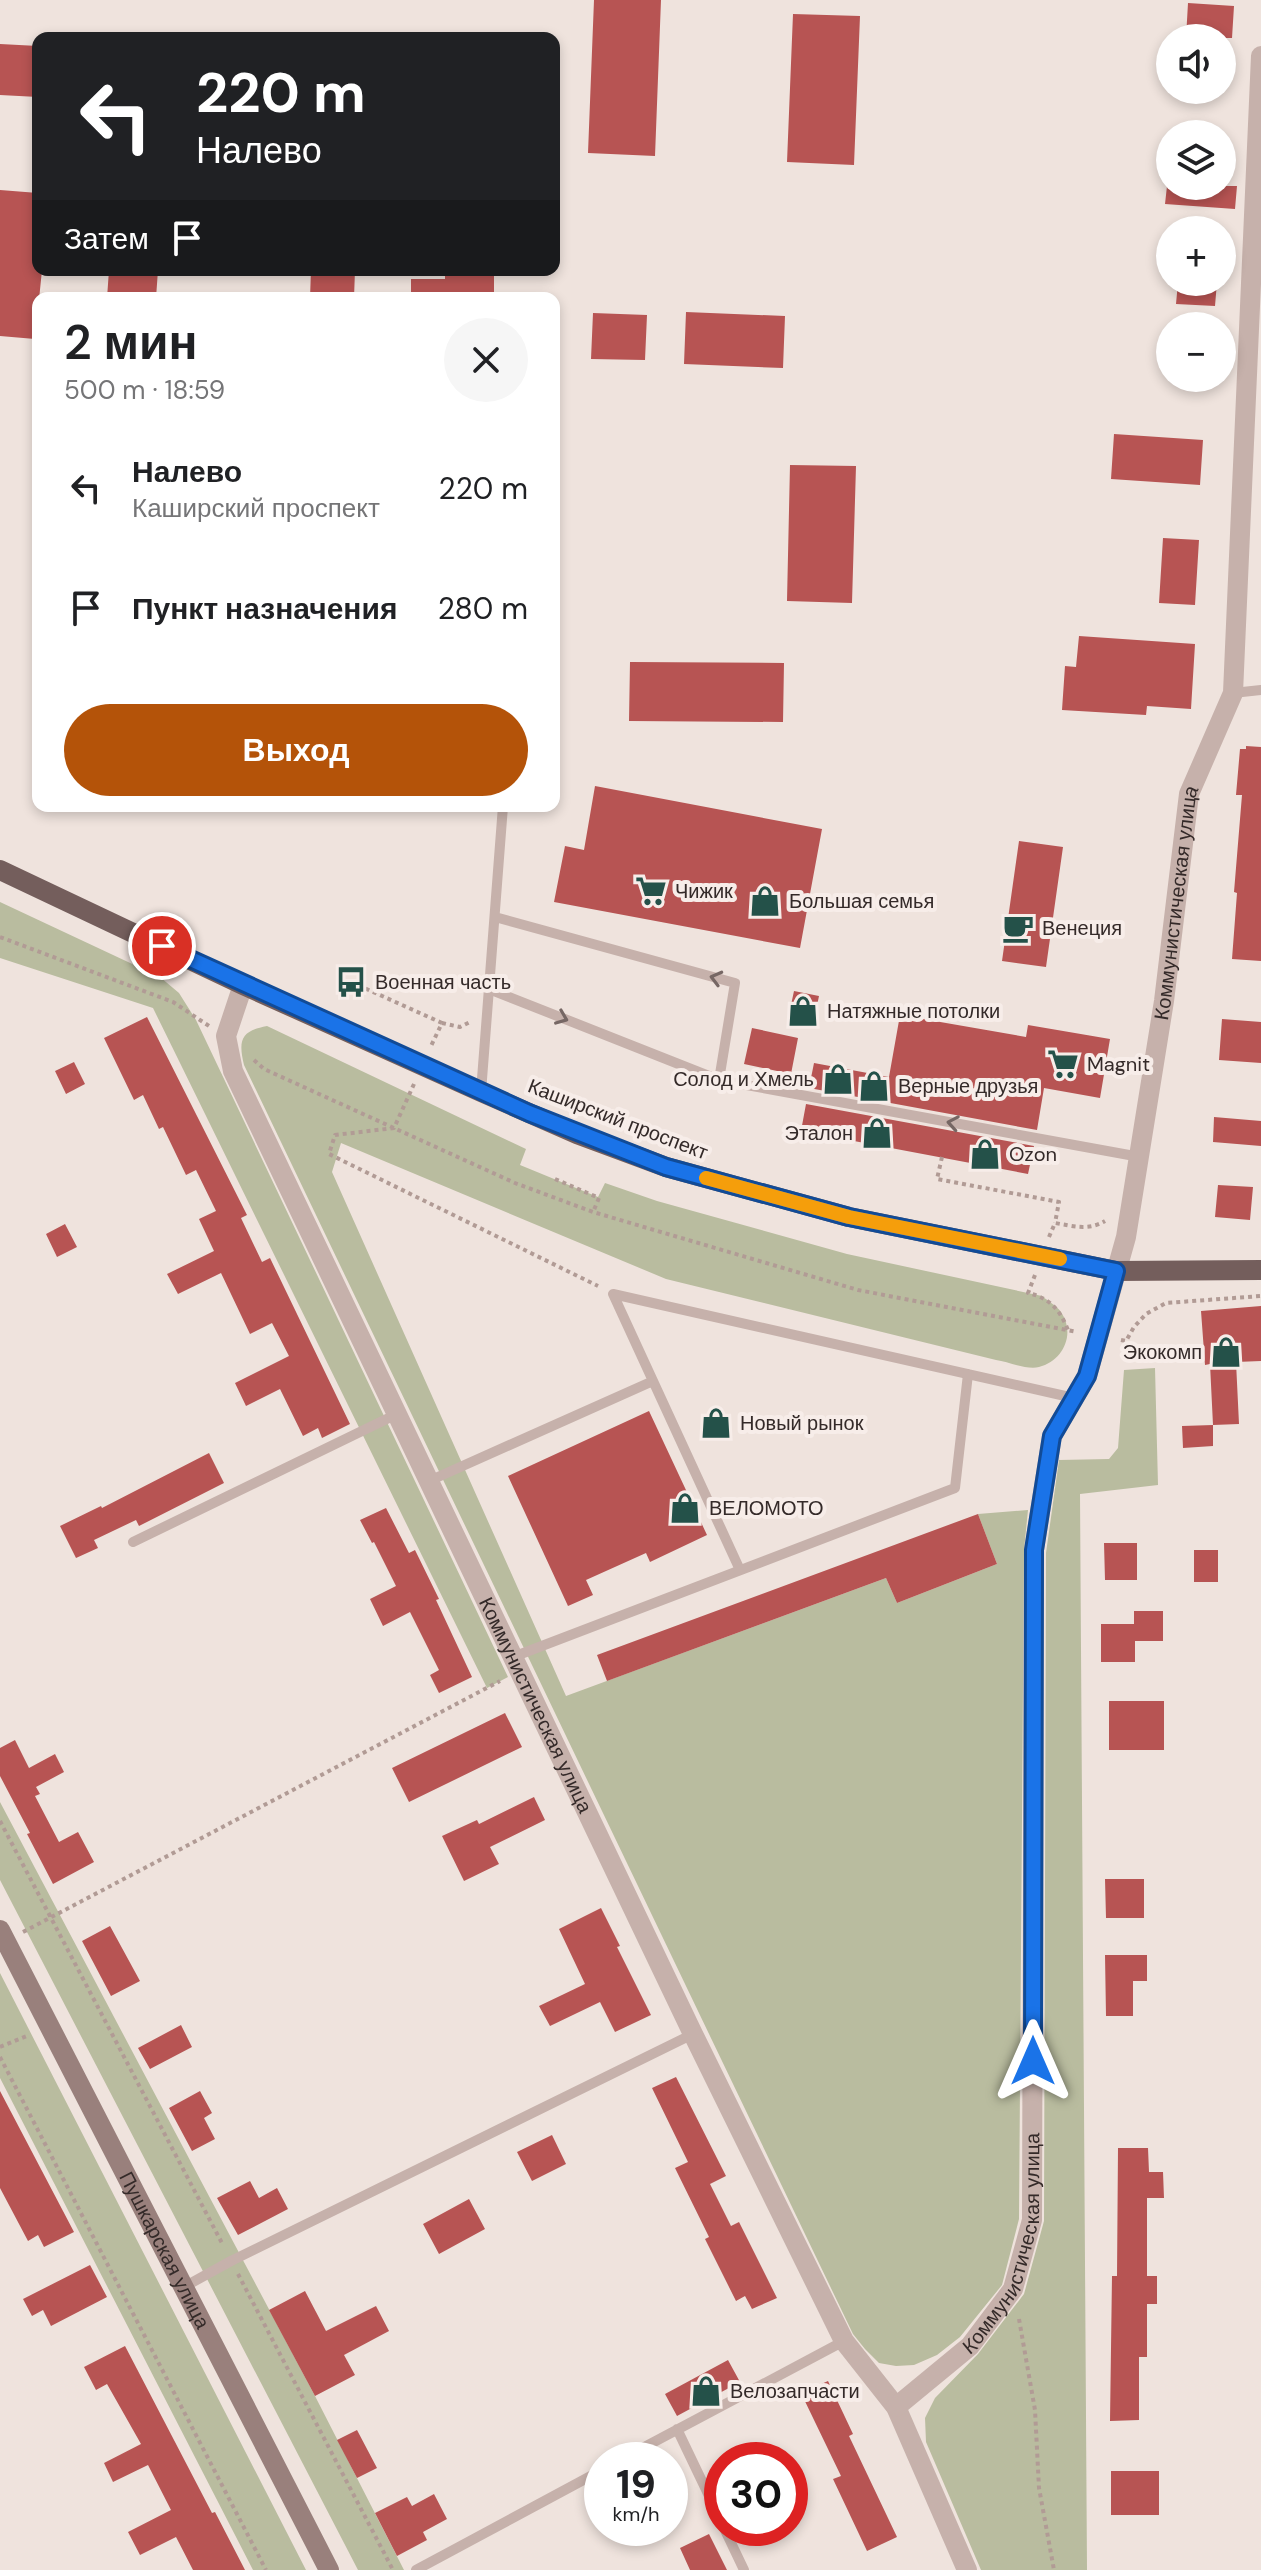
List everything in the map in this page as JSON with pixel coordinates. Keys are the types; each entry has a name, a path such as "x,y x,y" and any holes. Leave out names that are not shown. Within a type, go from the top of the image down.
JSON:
{"main road":[{"name":"Каширский проспект","path":"0,870 243,985 481,1092 577,1134 666,1167 849,1217 1116,1271 1261,1270"},
{"name":"Пушкарская улица","path":"3,1936 329,2570"}],"street":[{"name":"Коммунистическая улица","path":"896,2407 970,2346 1013,2289 1032,2220 1034,1550 1052,1436 1087,1376 1126,1237 1164,1001 1189,794 1233,693 1261,56"},
{"path":"226,1036 243,985"},
{"name":"Коммунистическая улица","path":"226,1036 233,1071 693,2034 844,2341 896,2407 967,2570"}],"lane":[{"path":"1233,693 1261,690"},
{"path":"481,1092 503,812"},
{"path":"495,917 735,983 719,1080"},
{"path":"489,989 719,1080 1140,1157"},
{"path":"613,1294 1074,1398"},
{"path":"613,1294 740,1570"},
{"path":"516,1664 740,1570 955,1488 968,1374"},
{"path":"429,1481 653,1381"},
{"path":"133,1542 397,1414"},
{"path":"184,2287 693,2034"},
{"path":"653,2442 844,2341"},
{"path":"677,2429 704,2486"},
{"path":"416,2570 584,2480"},
{"path":"733,2546 744,2570"}],"path":[{"path":"0,937 173,1002 226,1036 264,1069 515,1183 593,1212 858,1290 1126,1341 1146,1314 1166,1303 1261,1296"},
{"path":"394,1128 335,1135 329,1154 613,1294"},
{"path":"942,1157 937,1179 1059,1202 1055,1223"},
{"path":"555,1179 599,1198 593,1212"},
{"path":"3,1936 50,1917 516,1664"},
{"path":"0,1821 393,2570"},
{"path":"0,2047 50,2026"},
{"path":"0,2057 266,2570"},
{"path":"1013,2289 1035,2410 1039,2488 1054,2570"}],"green space":[{"path":"0,902 160,977 179,993 196,1020 508,1677 487,1688 153,1008 0,958"},
{"path":"267,1026 526,1149 520,1165 598,1197 605,1183 657,1201 847,1254 1042,1296 1059,1310 1065,1320 1065,1346 1055,1359 1039,1367 1024,1367 666,1279 341,1143 332,1172 566,1696 886,1578 897,1603 997,1564 978,1514 1028,1510 1024,1550 1019,2219 1002,2285 960,2337 937,2355 914,2365 879,2363 853,2334 244,1065 241,1049 244,1038 252,1031"},
{"path":"1155,1368 1158,1485 1080,1494 1087,2570 981,2570 926,2442 925,2418 935,2398 978,2354 1024,2294 1044,2221 1046,1553 1059,1460 1109,1459 1118,1448 1124,1370"},
{"path":"0,1802 404,2570 358,2570 0,1880"},
{"path":"0,1973 306,2570 253,2570 0,2078"}],"building":[{"path":"594,0 661,0 655,156 588,153"},
{"path":"1188,3 1234,6 1233,24 1187,24"},
{"path":"793,14 860,16 854,165 787,162"},
{"path":"0,44 32,46 32,97 0,95"},
{"path":"0,190 32,193 32,276 41,276 40,292 32,292 32,339 0,336"},
{"path":"1165,200 1236,200 1235,209 1165,204"},
{"path":"109,276 158,276 156,292 107,292"},
{"path":"311,276 355,276 354,292 310,292"},
{"path":"445,276 494,276 494,292 411,292 411,279 445,279"},
{"path":"1177,296 1216,296 1215,306 1176,304"},
{"path":"686,312 785,316 783,368 684,364"},
{"path":"593,313 647,315 645,360 591,359"},
{"path":"1114,434 1203,440 1200,485 1111,479"},
{"path":"790,465 856,466 852,603 787,601"},
{"path":"1163,538 1199,540 1195,605 1159,603"},
{"path":"1079,636 1195,644 1191,709 1147,706 1146,715 1062,710 1065,666 1076,667"},
{"path":"630,662 784,663 783,722 629,721"},
{"path":"1246,746 1261,747 1261,961 1232,959 1242,795 1236,795 1240,749 1246,749"},
{"path":"595,786 822,829 800,948 554,902 565,846 584,850"},
{"path":"1019,841 1063,847 1046,967 1002,961"},
{"path":"794,991 819,996 813,1025 788,1019"},
{"path":"900,1015 1026,1037 1028,1025 1110,1039 1100,1098 1044,1088 1037,1130 809,1088 814,1063 889,1077"},
{"path":"147,1017 247,1215 241,1218 262,1262 270,1258 350,1424 322,1438 318,1428 303,1436 280,1389 246,1406 235,1383 289,1356 272,1323 250,1334 221,1273 178,1294 167,1274 214,1251 199,1219 216,1211 196,1170 186,1175 163,1127 159,1129 143,1095 134,1100 104,1038"},
{"path":"1222,1019 1261,1022 1261,1063 1219,1060"},
{"path":"752,1028 798,1038 791,1074 744,1064"},
{"path":"74,1062 85,1084 66,1094 55,1071"},
{"path":"806,1104 1034,1146 1028,1174 801,1131"},
{"path":"1214,1117 1261,1121 1261,1146 1213,1142"},
{"path":"1218,1185 1253,1187 1250,1220 1215,1217"},
{"path":"65,1224 77,1247 57,1257 46,1234"},
{"path":"1261,1306 1261,1361 1236,1362 1239,1424 1213,1425 1210,1364 1205,1365 1201,1311"},
{"path":"649,1411 707,1535 650,1562 646,1553 586,1580 593,1595 568,1606 508,1476"},
{"path":"1213,1425 1213,1446 1183,1448 1182,1426"},
{"path":"209,1453 224,1483 139,1526 136,1520 94,1540 98,1548 76,1558 60,1526"},
{"path":"386,1508 409,1553 415,1550 472,1677 439,1693 430,1675 439,1670 410,1612 383,1626 370,1599 396,1586 360,1520"},
{"path":"978,1514 997,1564 897,1603 886,1578 607,1681 597,1655"},
{"path":"1104,1543 1137,1543 1137,1580 1105,1580"},
{"path":"1194,1550 1218,1550 1218,1582 1194,1582"},
{"path":"1134,1611 1163,1611 1163,1641 1135,1641 1135,1662 1101,1662 1101,1624 1134,1624"},
{"path":"1109,1701 1164,1701 1164,1750 1109,1750"},
{"path":"505,1713 522,1747 409,1802 392,1768"},
{"path":"15,1740 29,1768 55,1754 64,1772 36,1787 40,1794 35,1796 59,1842 78,1832 94,1862 53,1884 0,1776 0,1748"},
{"path":"534,1797 545,1820 490,1847 499,1864 464,1881 442,1836 477,1820 479,1824"},
{"path":"1105,1879 1144,1879 1144,1918 1106,1918"},
{"path":"601,1908 651,2015 615,2032 600,2002 550,2026 539,2006 585,1984 559,1929"},
{"path":"110,1926 140,1981 111,1996 82,1941"},
{"path":"1105,1955 1147,1955 1147,1981 1133,1981 1133,2016 1106,2016"},
{"path":"181,2025 192,2047 150,2069 138,2048"},
{"path":"676,2077 726,2176 710,2184 731,2226 739,2222 777,2298 752,2309 745,2296 736,2301 675,2168 688,2162 652,2088"},
{"path":"0,2091 74,2232 44,2247 38,2235 28,2241 0,2188"},
{"path":"200,2091 212,2113 204,2118 215,2139 192,2151 169,2108"},
{"path":"552,2135 566,2164 532,2181 517,2152"},
{"path":"1118,2148 1148,2148 1149,2172 1163,2172 1164,2198 1147,2198 1147,2276 1157,2276 1157,2304 1147,2304 1147,2357 1139,2357 1139,2420 1110,2421 1112,2276 1117,2276"},
{"path":"250,2181 259,2198 277,2188 288,2209 238,2235 217,2198"},
{"path":"469,2199 485,2229 439,2254 423,2224"},
{"path":"90,2265 107,2297 51,2326 43,2310 32,2316 23,2299"},
{"path":"305,2291 326,2331 376,2306 389,2331 344,2355 355,2375 315,2396 269,2310"},
{"path":"125,2346 245,2570 193,2570 176,2537 140,2555 128,2532 171,2510 148,2465 113,2482 104,2463 141,2444 107,2384 96,2390 84,2367"},
{"path":"728,2360 740,2382 677,2416 665,2394"},
{"path":"828,2381 853,2434 849,2436 897,2537 867,2551 833,2479 841,2476 801,2393"},
{"path":"357,2430 377,2468 357,2478 337,2440"},
{"path":"1111,2471 1159,2471 1159,2515 1111,2515"},
{"path":"434,2494 447,2519 423,2532 427,2540 397,2556 375,2513 407,2497 412,2506"},
{"path":"704,2536 704,2546 715,2546 727,2570 690,2570 680,2548"}],"slow traffic":[{"path":"706,1178 849,1217 1060,1259"}],"place":[{"name":"Чижик","path":"651,891"},
{"name":"Большая семья","path":"765,901"},
{"name":"Венеция","path":"1018,928"},
{"name":"Военная часть","path":"351,982"},
{"name":"Натяжные потолки","path":"803,1011"},
{"name":"Magnit","path":"1063,1064"},
{"name":"Солод и Хмель","path":"838,1079"},
{"name":"Верные друзья","path":"874,1086"},
{"name":"Эталон","path":"877,1133"},
{"name":"Ozon","path":"985,1154"},
{"name":"Экокомп","path":"1226,1352"},
{"name":"Новый рынок","path":"716,1423"},
{"name":"ВЕЛОМОТО","path":"685,1508"},
{"name":"Велозапчасти","path":"706,2391"}],"route":[{"path":"162,946 529,1113 666,1167 849,1217 1116,1271 1087,1376 1052,1436 1034,1550 1033,2061"}]}
